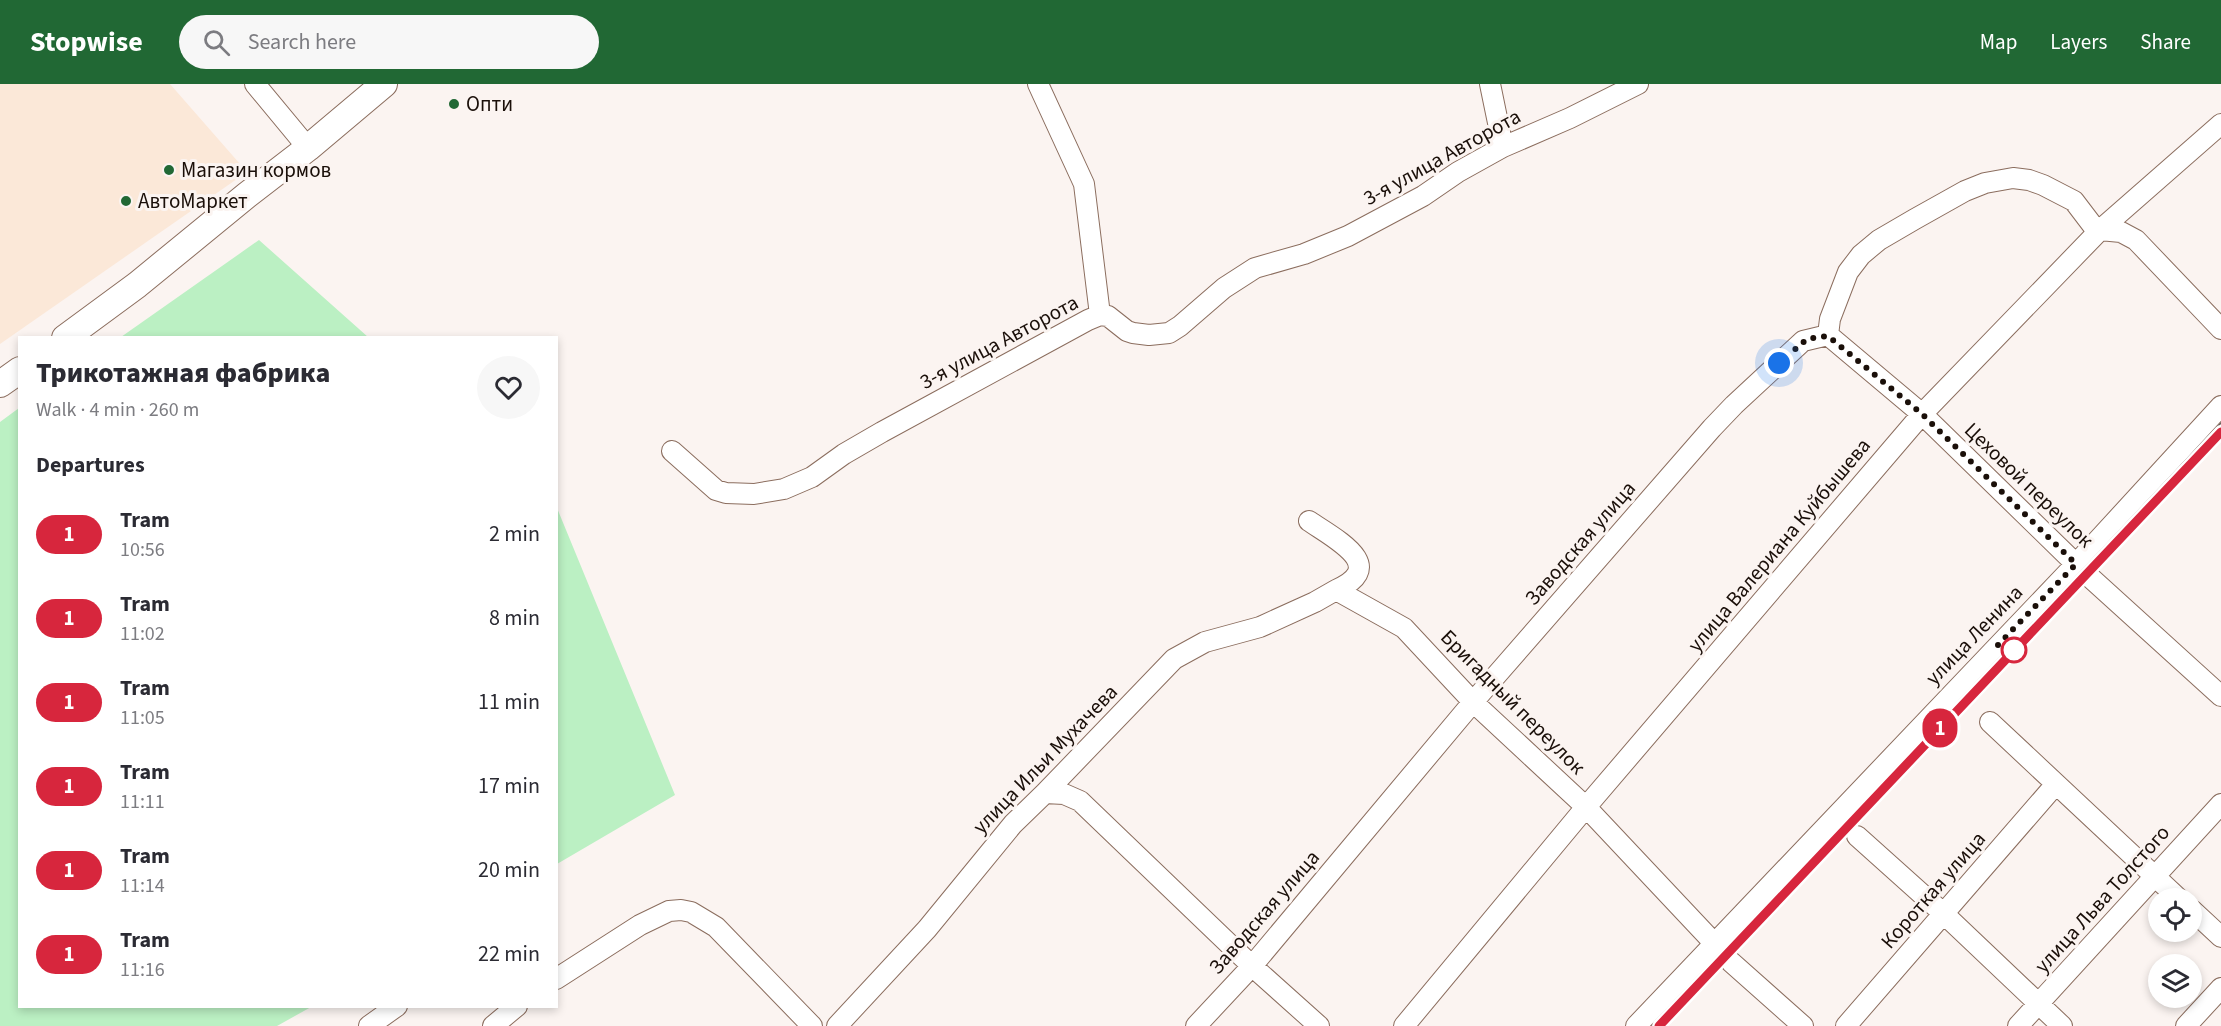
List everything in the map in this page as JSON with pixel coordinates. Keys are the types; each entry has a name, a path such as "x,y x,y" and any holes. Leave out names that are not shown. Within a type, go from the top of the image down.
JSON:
{"main road":[{"path":"68,336 137,285 384,84"},
{"path":"0,384 18,371"}],"street":[{"path":"255,84 308,148"},
{"path":"1038,84 1084,184 1100,315"},
{"path":"1490,84 1503,147"},
{"name":"3-я улица Авторота","path":"672,452 716,490 726,494 754,494 784,489 812,477 844,454 916,413 1100,315 1113,319 1120,327 1133,333 1149,336 1169,333 1243,274 1304,254 1348,236 1423,196 1458,172 1503,147 1570,118 1638,84"},
{"name":"улица Валериана Куйбышева","path":"1404,1026 1586,807 1922,414 2100,230 2221,124"},
{"path":"1828,336 1830,319 1848,272 1853,264 1879,240 1965,190 1985,183 2013,178 2043,185 2074,201 2088,221 2100,230 2121,232 2136,240 2221,329"},
{"name":"Цеховой переулок","path":"1828,336 1922,414 2076,564 2221,696"},
{"name":"Заводская улица","path":"1196,1026 1252,966 1473,702 1734,405 1803,341 1828,336"},
{"name":"улица Ленина","path":"1636,1026 2076,564 2221,406"},
{"path":"1309,521 1351,550 1356,556 1359,570 1357,577 1336,590"},
{"name":"Бригадный переулок","path":"1336,590 1404,628 1473,702 1586,807 1714,943"},
{"name":"улица Ильи Мухачева","path":"837,1026 927,929 1012,824 1168,666 1183,653 1205,642 1260,627 1316,602 1336,590"},
{"path":"1990,722 2167,888"},
{"name":"Короткая улица","path":"1845,1026 2056,784"},
{"path":"1045,793 1064,794 1080,801 1252,966 1319,1026"},
{"name":"улица Льва Толстого","path":"2018,1026 2221,804"},
{"path":"1857,836 1944,914 2062,1026"},
{"path":"558,978 639,925 657,916 681,910 696,915 716,927 812,1026"},
{"path":"2202,919 2221,937"},
{"path":"1731,962 1803,1026"},
{"path":"2186,1026 2221,988"},
{"path":"369,1026 394,1008"},
{"path":"492,1026 514,1008"}],"shaded area":[{"path":"0,84 170,84 247,172 0,344"}],"green space":[{"path":"259,240 367,336 122,336"},
{"path":"18,409 18,1008 309,1008 277,1026 0,1026 0,422"},
{"path":"558,510 675,795 558,863"}],"tram line":[{"path":"1652,1026 2221,423"},
{"name":"1","path":"1659,1026 2221,432"}],"place":[{"name":"Опти","path":"454,104"},
{"name":"Магазин кормов","path":"169,170"},
{"name":"АвтоМаркет","path":"126,201"}],"route":[{"path":"1779,363 1803,341 1828,336 1922,414 2076,564 1996,647 2014,650"}]}
